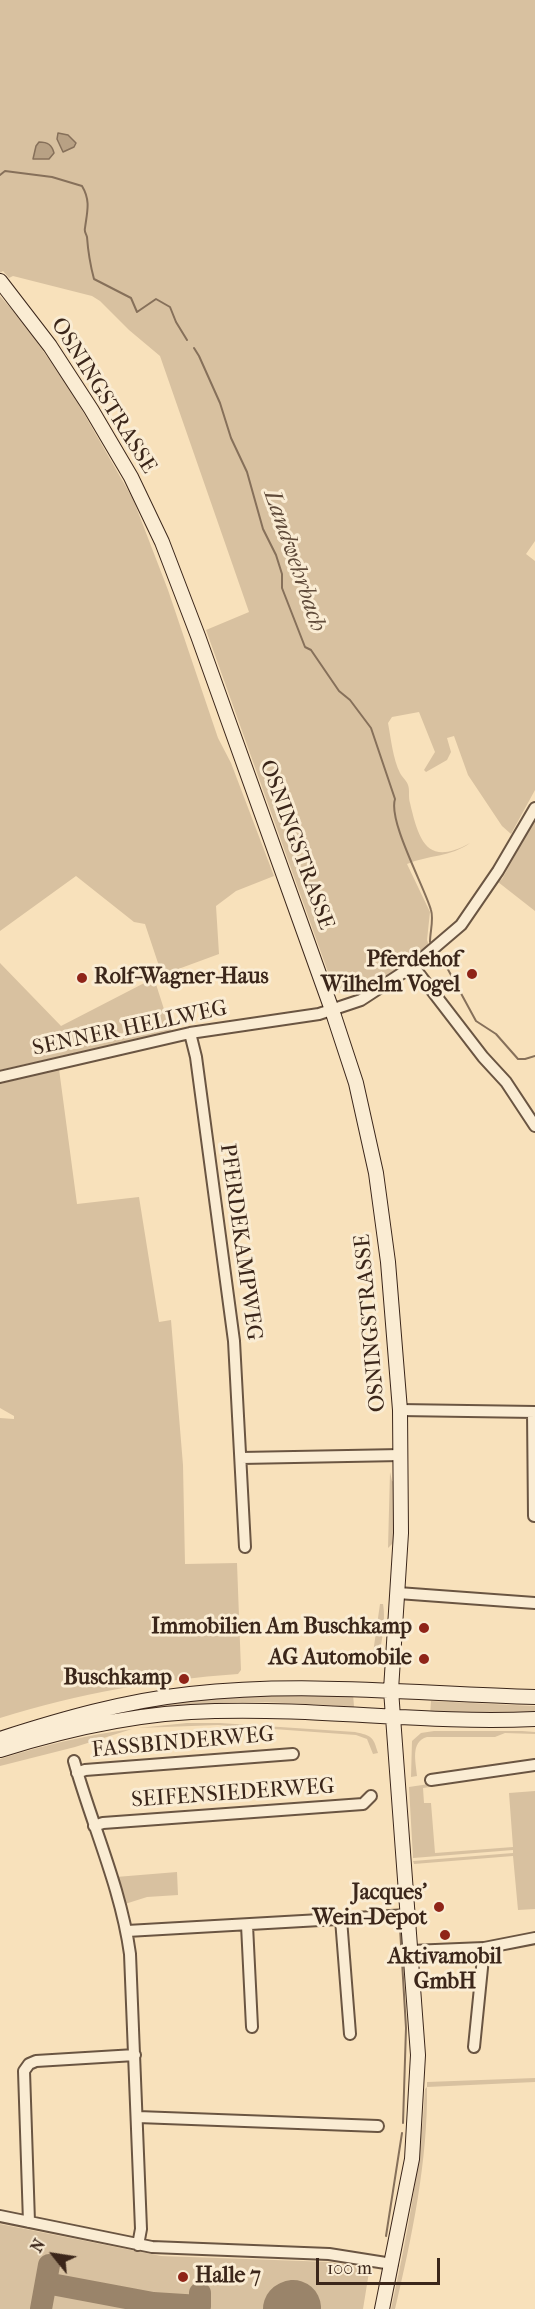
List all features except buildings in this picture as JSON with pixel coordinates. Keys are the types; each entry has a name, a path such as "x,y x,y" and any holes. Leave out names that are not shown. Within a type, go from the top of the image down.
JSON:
{"main road":[{"name":"OSNINGSTRASSE","path":"0,281 50,346 92,409 131,477 162,542 332,1010 361,1102 380,1197 393,1307 400,1410 398,1593 391,1690 417,2055 415,2129 405,2200 382,2309"},
{"path":"0,1739 87,1713 190,1694 289,1688 535,1697"},
{"path":"0,1750 76,1728 178,1713 239,1710 392,1718 495,1721 535,1719"}],"street":[{"name":"SENNER HELLWEG","path":"0,1077 190,1033 332,1010 370,995 413,966 452,934 468,916 515,844 535,808"},
{"path":"413,966 483,1057 506,1082 535,1126"},
{"name":"PFERDEKAMPWEG","path":"190,1033 196,1057 231,1313 245,1547"},
{"path":"400,1410 534,1412 534,1516"},
{"path":"241,1458 401,1455"},
{"path":"398,1593 535,1603"},
{"name":"FASSBINDERWEG","path":"77,1773 85,1770 293,1754"},
{"name":"FASSBINDERWEG","path":"74,1761 127,1931 138,2117 141,2229 138,2244"},
{"path":"431,1780 535,1766"},
{"name":"SEIFENSIEDERWEG","path":"94,1826 103,1823 363,1804 371,1796"},
{"path":"127,1931 408,1915"},
{"path":"341,1919 350,2034"},
{"path":"247,1925 252,2027"},
{"path":"411,1951 484,1948 535,1938"},
{"path":"474,2047 484,1948"},
{"path":"29,2222 24,2071 36,2061 135,2055"},
{"path":"138,2117 378,2126"},
{"path":"0,2216 170,2249 336,2254 392,2264"}],"shaded area":[{"path":"0,0 535,0 535,541 526,554 535,561 535,790 511,834 502,826 468,775 454,736 447,738 451,752 447,760 426,772 424,770 435,752 419,712 392,717 388,723 394,755 400,773 408,785 413,817 422,839 434,851 444,852 470,843 455,851 407,864 430,912 427,940 429,946 388,978 364,989 340,993 334,989 206,630 249,612 160,356 92,296 13,276 9,278 3,271 0,273"},
{"path":"58,133 68,135 76,143 74,147 63,152 57,139"},
{"path":"39,142 47,143 52,148 54,153 49,159 33,159"},
{"path":"0,296 23,322 71,391 133,499 168,590 218,738 231,763 274,876 236,891 216,906 219,954 162,975 145,924 134,922 76,876 0,931"},
{"path":"535,819 535,911 498,882 502,879"},
{"path":"0,963 61,1026 154,978 171,1031 0,1070"},
{"path":"59,1069 77,1204 139,1197 159,1322 171,1320 183,1465 185,1564 237,1563 241,1670 238,1674 118,1689 59,1701 0,1718 0,1418 14,1419 14,1416 0,1408 0,1084"},
{"path":"390,1472 392,1481 395,1482 393,1543 388,1548"},
{"path":"380,1604 383,1604 384,1626 380,1651 375,1663 372,1660"},
{"path":"353,1693 354,1707 267,1702 217,1703 156,1710 74,1724 159,1703 214,1696"},
{"path":"431,1701 535,1706 535,1714 430,1715"},
{"path":"187,1723 355,1732 371,1738 378,1753 373,1754 367,1739 356,1735 218,1725 138,1728"},
{"path":"132,1729 75,1747 0,1766 0,1759 33,1749 82,1737"},
{"path":"522,1731 535,1732 535,1734 505,1733 495,1737 427,1737 418,1743 416,1748 417,1776 411,1777 412,1741 421,1733"},
{"path":"429,1784 430,1787 423,1788 424,1803 431,1803 435,1853 513,1847 509,1793 535,1791 535,1909 518,1910 513,1856 414,1864 413,1861 513,1853 513,1850 413,1858 409,1787"},
{"path":"177,1872 178,1895 147,1897 125,1904 116,1877"},
{"path":"535,2078 535,2082 427,2087 427,2082"},
{"path":"427,2087 425,2142 418,2198 395,2309 391,2309 412,2200"},
{"path":"0,2224 161,2256 331,2262 364,2268 369,2272 363,2309 0,2309"}],"waterway":[{"name":"Landwehrbach","path":"0,175 5,171 52,177 82,186 87,202 85,231 94,279 131,298 137,312 156,299 170,307 187,340"},
{"name":"Landwehrbach","path":"194,348 220,403 231,438 247,472 263,529 276,555 282,574 282,588 305,647 311,650 339,691 350,700 371,728 395,799 394,809 401,837 431,910 430,942"},
{"name":"Landwehrbach","path":"439,953 476,1021 496,1034 518,1059 535,1056"},
{"path":"400,1928 406,2028 403,2123"},
{"path":"386,2236 402,2133"}],"taxiway":[{"path":"41,2309 49,2265"},
{"path":"46,2283 153,2303 200,2306 200,2293"}],"place":[{"name":"Pferdehof Wilhelm Vogel","path":"472,974"},
{"name":"Rolf-Wagner-Haus","path":"82,978"},
{"name":"Immobilien Am Buschkamp","path":"424,1628"},
{"name":"AG Automobile","path":"424,1659"},
{"name":"Buschkamp","path":"184,1679"},
{"name":"Jacques' Wein-Depot","path":"439,1907"},
{"name":"Aktivamobil GmbH","path":"445,1935"},
{"name":"Halle 7","path":"183,2277"}]}
